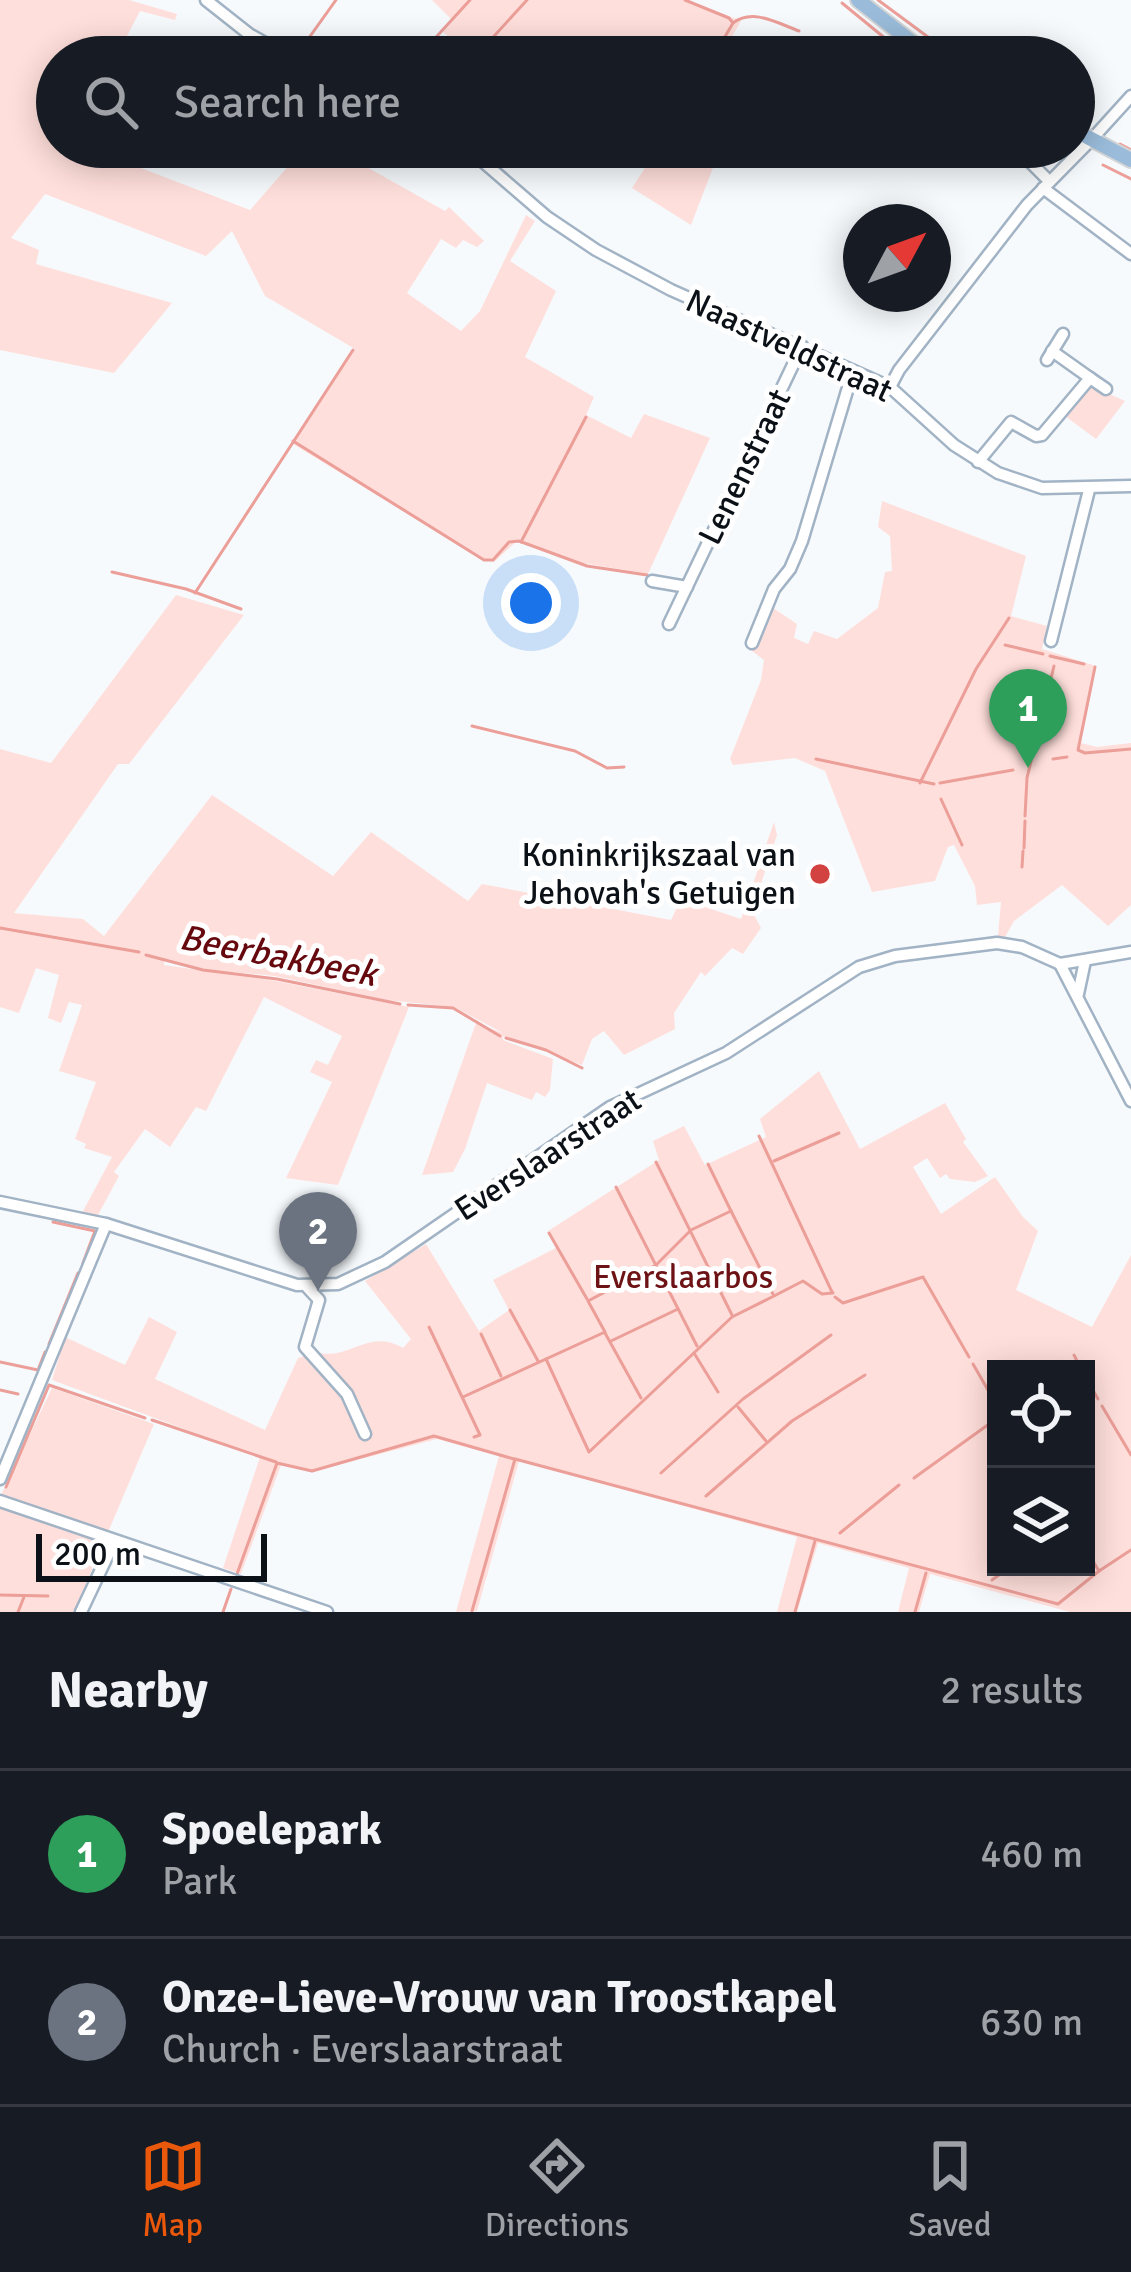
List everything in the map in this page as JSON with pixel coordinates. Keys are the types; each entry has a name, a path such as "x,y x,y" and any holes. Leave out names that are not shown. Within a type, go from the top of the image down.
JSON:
{"main road":[{"path":"858,0 904,36"},
{"path":"1095,146 1131,164"}],"street":[{"path":"206,0 253,36"},
{"path":"1095,130 1131,96"},
{"name":"Naastveldstraat","path":"490,168 547,217 596,250 671,290 890,386 954,446 979,462 1024,484 1090,490 1131,482"},
{"path":"1033,168 1131,254"},
{"path":"890,386 1060,168"},
{"path":"1063,334 1050,356 1106,389"},
{"name":"Lenenstraat","path":"669,624 802,346"},
{"path":"752,643 774,589 790,569 802,541 853,371"},
{"path":"979,462 1011,422 1042,435 1090,378"},
{"path":"1051,641 1090,490"},
{"name":"Lenenstraat","path":"652,581 687,586"},
{"name":"Everslaarstraat","path":"0,1202 106,1224 308,1287 326,1287 385,1262 610,1106 726,1053 859,967 944,948 1003,943 1060,964 1131,952"},
{"path":"1078,994 1085,961"},
{"path":"1060,964 1131,1101"},
{"path":"0,1479 106,1224"},
{"path":"308,1287 319,1300"},
{"path":"326,1287 304,1347 347,1394 365,1434"},
{"path":"0,1501 327,1612"},
{"path":"81,1612 114,1542"}],"green space":[{"path":"0,0 129,0 177,14 175,20 140,11 127,36 36,36 36,168 141,168 250,210 287,168 368,168 445,211 449,207 484,241 477,247 463,240 456,248 441,239 407,293 461,331 480,311 526,215 535,221 510,261 556,291 525,357 594,397 586,415 631,438 644,414 710,438 648,574 571,561 519,539 494,562 483,560 293,444 355,349 265,296 232,231 206,256 45,194 11,238 39,250 36,264 172,303 114,373 0,350"},
{"path":"432,0 688,0 741,21 732,36 448,36 443,32 453,21"},
{"path":"645,168 713,168 691,225 632,188"},
{"path":"1092,386 1125,401 1096,439 1065,416"},
{"path":"882,501 1026,556 1011,616 1047,626 1042,649 1096,666 1081,743 1097,747 1131,743 1131,905 1108,926 1062,885 1014,921 1005,937 998,936 1001,902 977,905 975,886 954,845 948,847 935,881 872,892 825,771 795,758 733,765 730,759 761,680 764,660 752,651 770,606 797,624 794,638 808,644 814,631 837,639 878,608 885,572 892,571 890,536 878,527"},
{"path":"176,595 244,615 129,764 118,764 14,913 83,919 104,936 212,795 333,876 371,832 468,901 482,884 671,920 681,899 741,919 774,822 777,835 752,911 761,928 743,954 732,948 705,976 701,972 674,1013 675,1029 624,1055 604,1031 592,1039 582,1065 503,1036 503,1040 553,1059 550,1090 545,1097 536,1092 532,1100 487,1083 453,1172 422,1175 476,1023 503,1033 454,1007 386,1000 164,959 164,965 409,1007 338,1185 286,1178 332,1082 310,1072 316,1060 328,1065 342,1036 264,997 206,1111 196,1107 170,1147 145,1129 114,1172 119,1176 98,1215 82,1213 112,1157 84,1148 86,1144 75,1139 96,1082 59,1071 82,1005 69,1002 61,1023 48,1018 59,975 36,968 19,1013 0,1007 0,749 51,763"},
{"name":"Everslaarbos","path":"819,1071 860,1149 945,1103 966,1139 963,1142 988,1176 975,1182 950,1179 946,1174 940,1178 927,1158 913,1167 941,1214 995,1177 1038,1231 1016,1290 1092,1327 1131,1255 1131,1612 1070,1612 930,1574 919,1612 898,1612 909,1568 818,1543 797,1612 777,1612 797,1537 519,1461 477,1611 456,1612 499,1456 437,1439 315,1471 281,1465 241,1574 223,1568 260,1457 52,1380 65,1337 125,1365 149,1317 177,1332 155,1379 265,1430 298,1358 305,1356 301,1340 315,1300 324,1303 311,1345 315,1352 338,1353 379,1341 403,1348 411,1339 365,1281 426,1244 479,1331 509,1310 493,1280 556,1248 548,1231 659,1160 653,1141 684,1126 705,1165 766,1137 760,1119"},
{"path":"52,1388 154,1424 74,1612 0,1612 0,1497"}],"waterway":[{"path":"310,36 336,0"},
{"path":"437,36 470,0"},
{"path":"494,36 527,0"},
{"path":"685,0 729,18 733,23 725,36"},
{"path":"878,0 927,36"},
{"path":"842,3 882,36"},
{"path":"733,23 757,17 799,31"},
{"path":"1120,144 1131,150"},
{"path":"1103,165 1131,179"},
{"path":"195,593 353,350"},
{"path":"521,542 586,417"},
{"path":"293,441 484,560 493,560 509,542 519,541 587,566 647,575"},
{"path":"112,572 186,589 241,609"},
{"path":"920,783 976,669 1009,618"},
{"path":"1005,645 1043,654"},
{"path":"1050,656 1084,664"},
{"path":"1040,724 1054,666"},
{"path":"1095,667 1078,750 1131,749"},
{"path":"472,726 575,751 607,768 624,767"},
{"path":"1025,816 1027,778 1038,732"},
{"path":"1053,759 1067,757"},
{"path":"816,759 934,784"},
{"path":"940,783 1013,770"},
{"path":"941,799 962,845"},
{"path":"1024,848 1025,821"},
{"path":"1022,867 1023,851"},
{"name":"Beerbakbeek","path":"0,928 139,952"},
{"name":"Beerbakbeek","path":"146,955 203,970 277,979 400,1004"},
{"name":"Beerbakbeek","path":"408,1005 453,1008 500,1036"},
{"name":"Beerbakbeek","path":"506,1038 582,1068"},
{"path":"774,1161 839,1133"},
{"name":"Beerbakbeek","path":"759,1136 832,1292"},
{"path":"656,1162 732,1315"},
{"path":"708,1164 731,1211"},
{"path":"616,1187 697,1346"},
{"path":"463,1397 605,1332 588,1301 656,1265 691,1230 731,1211 774,1296 803,1281 822,1294 833,1293"},
{"path":"53,1222 95,1231 83,1263"},
{"path":"549,1233 587,1299"},
{"path":"49,1344 78,1273"},
{"name":"Beerbakbeek","path":"835,1297 843,1303 923,1277 969,1357"},
{"path":"546,1359 589,1452 732,1317 772,1297"},
{"path":"611,1341 678,1309"},
{"path":"510,1310 538,1361"},
{"path":"429,1327 480,1435 474,1437"},
{"path":"605,1333 641,1398"},
{"path":"481,1334 501,1376"},
{"path":"661,1473 743,1399 831,1335"},
{"path":"0,1362 38,1370 45,1352"},
{"path":"694,1353 718,1392"},
{"path":"1074,1355 1076,1360"},
{"name":"Beerbakbeek","path":"973,1364 987,1388"},
{"path":"706,1496 792,1421 865,1375"},
{"path":"6,1487 49,1385 145,1418"},
{"path":"0,1390 18,1394"},
{"path":"1095,1394 1098,1399"},
{"path":"1102,1406 1131,1455"},
{"path":"738,1407 766,1441"},
{"path":"152,1420 276,1462"},
{"path":"914,1478 987,1425"},
{"path":"237,1574 277,1463 312,1471 434,1436 514,1459"},
{"path":"472,1611 515,1459 1058,1604 1099,1571"},
{"path":"840,1533 899,1485"},
{"path":"795,1612 815,1541"},
{"name":"Beerbakbeek","path":"1095,1565 1099,1571 1131,1550"},
{"path":"915,1612 926,1573"},
{"path":"992,1580 998,1576"},
{"path":"223,1612 231,1589"},
{"path":"0,1595 48,1596"},
{"path":"18,1612 24,1597"}],"place":[{"name":"Spoelepark","path":"1028,768"},
{"name":"Koninkrijkszaal van Jehovah's Getuigen","path":"820,874"},
{"name":"Onze-Lieve-Vrouw van Troostkapel","path":"318,1291"}]}
